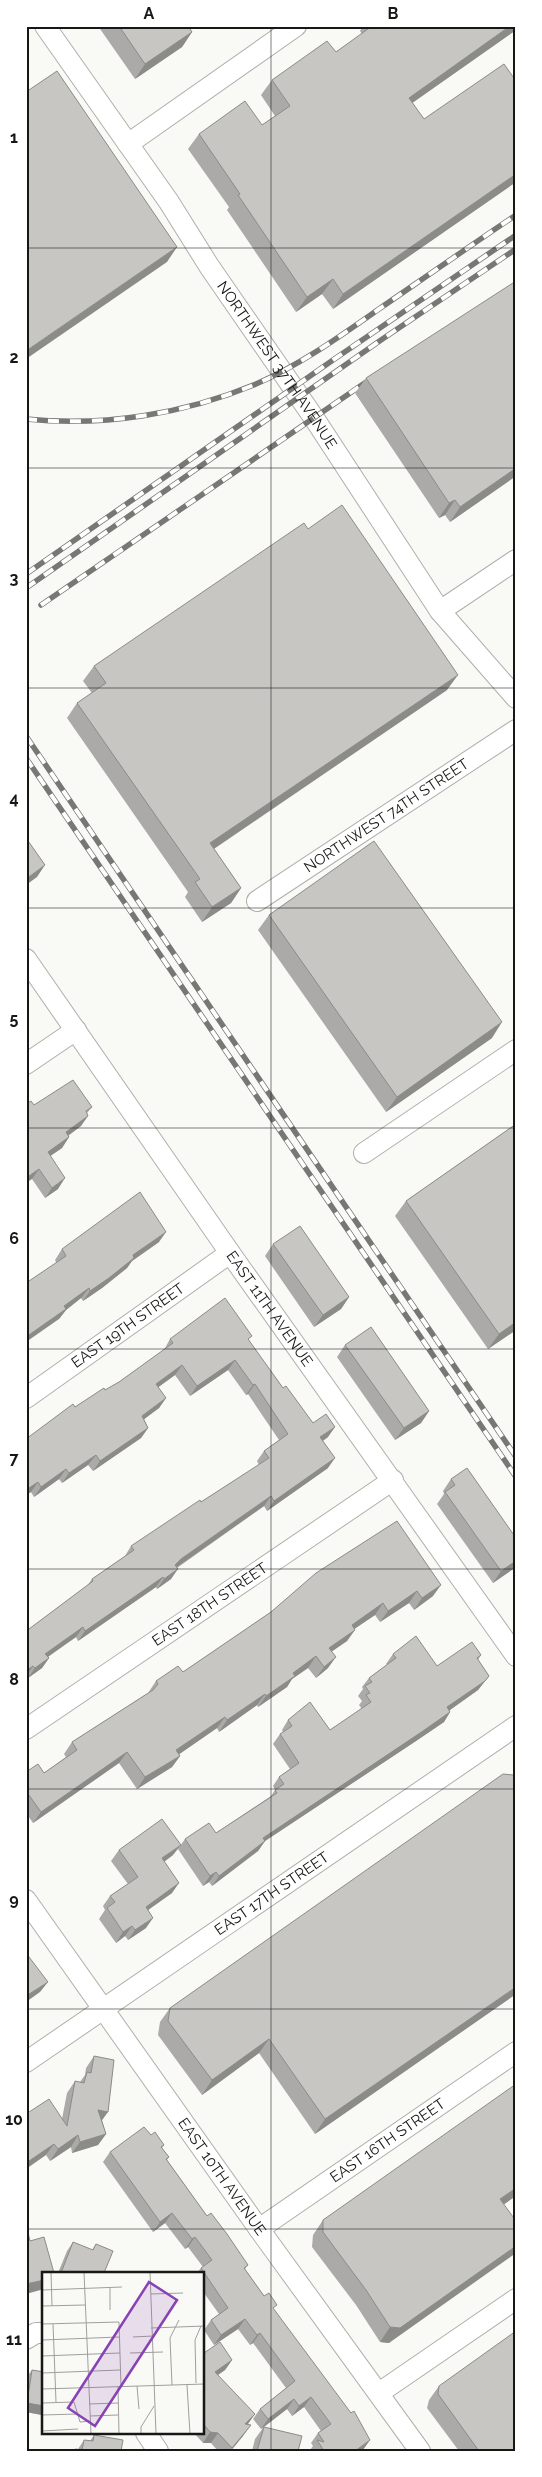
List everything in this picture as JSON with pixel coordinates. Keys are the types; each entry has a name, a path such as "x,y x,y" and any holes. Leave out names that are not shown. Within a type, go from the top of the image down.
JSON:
{"street":[{"name":"NORTHWEST 37TH AVENUE","path":"45,26 169,202 229,296 314,418 440,611 516,698"},
{"path":"128,144 296,26"},
{"path":"440,611 516,560"},
{"name":"NORTHWEST 74TH STREET","path":"257,901 516,730"},
{"name":"EAST 11TH AVENUE","path":"26,959 230,1253 393,1480 516,1656"},
{"path":"26,1064 76,1030"},
{"path":"364,1153 516,1050"},
{"name":"EAST 19TH STREET","path":"26,1398 230,1253"},
{"name":"EAST 18TH STREET","path":"26,1729 393,1480"},
{"name":"EAST 17TH STREET","path":"26,2062 102,2008 512,1737"},
{"name":"EAST 10TH AVENUE","path":"26,1900 259,2229 380,2393 420,2451"},
{"name":"EAST 16TH STREET","path":"259,2229 516,2052"},
{"path":"380,2393 516,2299"},
{"path":"26,2339 36,2333 42,2332"},
{"path":"147,2434 158,2451"}],"building":[{"path":"119,26 188,26 192,32 145,64"},
{"path":"372,26 510,26 409,98 424,119 504,64 516,81 516,174 343,294 333,279 307,297 199,134 245,101 262,125 290,106 272,80 327,41 336,52"},
{"path":"57,71 177,247 26,351 26,92"},
{"path":"516,281 516,468 460,507 455,500 449,503 366,378"},
{"path":"342,505 458,675 210,843 241,888 212,907 195,882 200,879 77,703 106,683 94,666 304,523 308,529"},
{"path":"26,838 45,865 26,879"},
{"path":"374,841 502,1022 397,1097 269,915"},
{"path":"73,1080 92,1107 86,1111 88,1116 66,1132 69,1137 48,1152 65,1178 52,1188 39,1169 26,1178 26,1104 31,1101 34,1105"},
{"path":"516,1124 516,1322 499,1334 406,1201"},
{"path":"140,1192 166,1232 133,1255 134,1258 109,1278 90,1291 89,1288 64,1306 66,1309 26,1337 26,1283 66,1256 62,1249"},
{"path":"300,1226 349,1297 323,1315 273,1244"},
{"path":"225,1298 252,1336 248,1339 283,1388 286,1386 313,1423 326,1414 335,1427 320,1437 335,1458 274,1501 271,1496 181,1559 175,1565 178,1569 164,1579 163,1577 85,1631 83,1627 45,1654 49,1658 35,1668 33,1666 26,1671 26,1625 29,1629 93,1581 92,1579 134,1550 131,1546 200,1500 201,1502 269,1458 264,1451 288,1434 255,1384 253,1385 235,1360 197,1386 182,1365 156,1384 166,1398 142,1416 148,1428 100,1461 96,1455 69,1473 66,1469 41,1487 38,1482 26,1490 26,1439 73,1404 75,1407 104,1388 105,1390 119,1382 173,1343 170,1339"},
{"path":"371,1327 429,1411 404,1428 345,1345"},
{"path":"467,1468 516,1538 516,1561 501,1571 445,1492 455,1485 451,1479"},
{"path":"397,1521 441,1585 422,1598 417,1591 388,1611 383,1603 352,1625 355,1630 329,1648 336,1657 324,1667 316,1656 293,1673 295,1676 227,1720 225,1717 176,1750 180,1756 145,1777 127,1752 41,1812 26,1791 26,1772 38,1764 44,1773 77,1750 72,1742 153,1690 158,1684 156,1681 178,1666 183,1672 271,1612 316,1573"},
{"path":"416,1636 437,1666 472,1642 481,1655 477,1658 489,1676 485,1681 447,1707 450,1712 263,1838 265,1841 219,1876 216,1872 210,1876 185,1839 209,1823 216,1833 277,1793 275,1790 284,1784 279,1777 299,1763 280,1734 292,1726 288,1720 310,1702 330,1730 371,1702 366,1695 370,1693 365,1686 372,1682 369,1678 396,1658 393,1654"},
{"path":"503,1774 513,1775 516,1778 516,1987 325,2119 269,2039 212,2080 168,2021 170,2008"},
{"path":"162,1819 181,1845 162,1858 179,1883 146,1907 153,1918 135,1930 132,1926 123,1932 107,1908 115,1902 110,1896 138,1877 119,1850"},
{"path":"26,1953 48,1982 26,1996"},
{"path":"94,2056 114,2060 108,2112 98,2110 106,2134 80,2142 78,2135 58,2149 54,2144 26,2163 26,2114 49,2099 67,2126 75,2081 84,2083 87,2072 91,2073"},
{"path":"516,2084 516,2188 500,2199 516,2221 516,2246 400,2328 390,2327 366,2290 323,2232 323,2220"},
{"path":"144,2127 151,2135 155,2132 164,2145 161,2147 169,2157 166,2159 207,2216 211,2213 227,2234 248,2265 244,2268 264,2296 269,2293 277,2305 273,2308 351,2413 354,2411 370,2440 355,2451 324,2451 317,2440 324,2442 318,2433 331,2424 311,2397 299,2406 294,2399 268,2419 260,2409 295,2381 260,2333 257,2335 245,2319 221,2335 211,2320 228,2308 201,2268 212,2260 195,2237 192,2239 172,2213 160,2222 110,2152"},
{"path":"26,2225 30,2241 44,2237 54,2272 42,2272 42,2280 26,2284"},
{"path":"73,2242 93,2250 96,2244 113,2251 104,2272 61,2272"},
{"path":"516,2331 516,2451 479,2451 438,2394 439,2386"},
{"path":"220,2342 232,2360 215,2372 255,2414 245,2424 251,2425 232,2448 218,2433 210,2432 205,2426 205,2352"},
{"path":"32,2370 42,2372 42,2406 27,2403"},
{"path":"264,2427 302,2436 298,2451 257,2451"},
{"path":"94,2435 123,2440 121,2451 75,2451 75,2449 82,2450 84,2440 93,2441"}],"railway":[{"path":"26,419 85,421 143,416 201,403 256,384 319,350 516,215"},
{"path":"26,574 516,235"},
{"path":"26,588 381,340 516,249"},
{"path":"41,605 372,378"},
{"path":"26,736 516,1457"},
{"path":"26,758 516,1477"}]}
